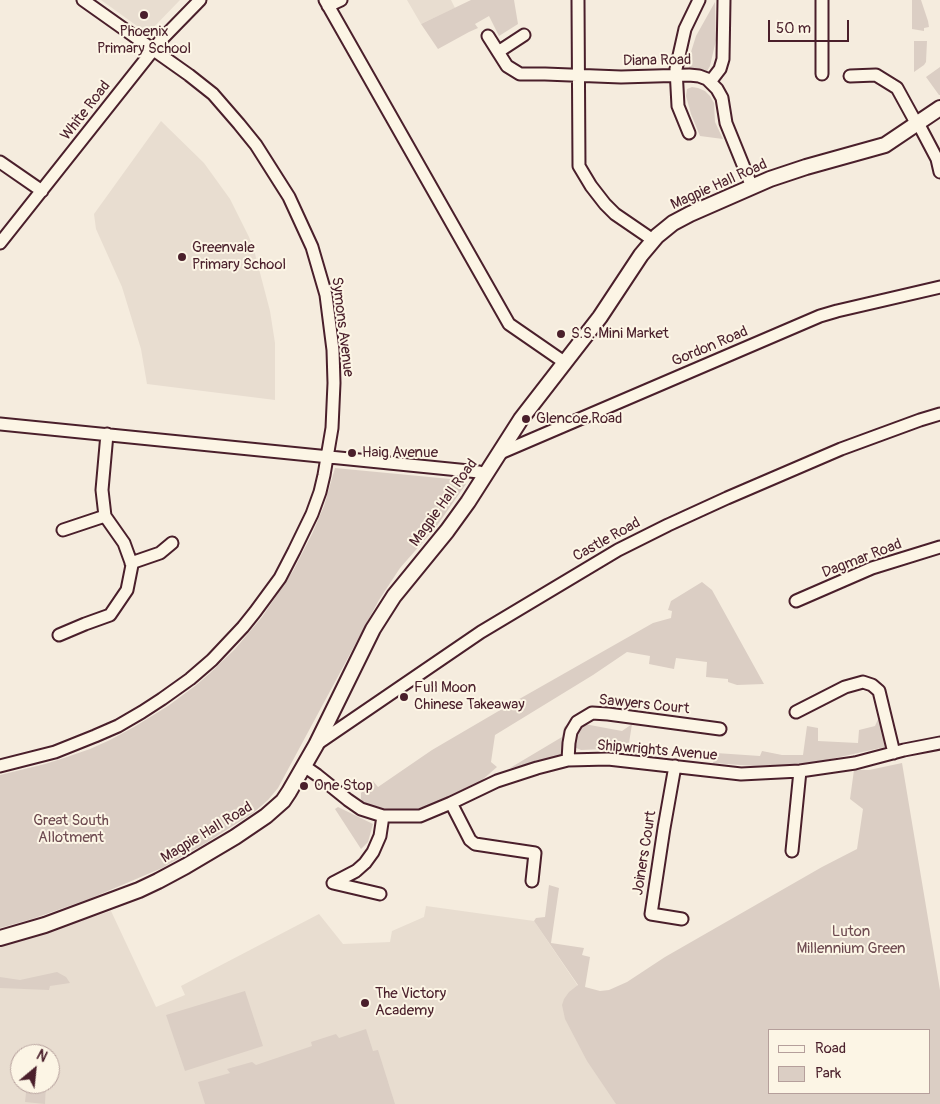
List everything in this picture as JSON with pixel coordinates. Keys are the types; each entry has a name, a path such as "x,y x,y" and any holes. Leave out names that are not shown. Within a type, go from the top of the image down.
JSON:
{"street":[{"name":"Symons Avenue","path":"0,766 55,752 118,726 162,699 212,660 248,621 280,578 294,551 312,514 320,492 332,428 333,350 326,294 312,247 289,197 256,145 213,94 188,74 83,0"},
{"name":"White Road","path":"0,243 165,35 200,0"},
{"path":"341,0 326,3 508,324 564,362"},
{"path":"578,0 579,166 591,186 614,214 653,240"},
{"path":"688,134 678,106 676,75 685,29 699,0"},
{"path":"724,0 723,59 720,69 710,82 722,98 726,123 752,187"},
{"path":"822,0 822,74"},
{"path":"498,52 524,35"},
{"name":"Diana Road","path":"488,36 507,66 520,74 621,77 676,75 699,76 710,82"},
{"path":"850,76 876,75 897,88 937,159 940,172"},
{"name":"Magpie Hall Road","path":"0,938 45,925 139,890 186,866 235,837 275,809 289,792 304,766 372,632 388,605 409,575 455,520 521,419 608,306 653,240 673,223 752,187 785,174 885,144 940,108"},
{"path":"0,162 42,190"},
{"name":"Gordon Road","path":"498,454 820,316 940,287"},
{"name":"Castle Road","path":"316,744 481,632 618,550 727,498 815,460 883,432 940,414"},
{"path":"0,424 477,472 485,475"},
{"path":"59,635 110,615 127,590 132,565 124,542 105,516 102,490 107,434"},
{"path":"63,530 105,516"},
{"path":"131,563 160,554 172,543"},
{"name":"Dagmar Road","path":"796,601 872,568 940,548"},
{"path":"796,712 845,688 863,682 872,684 879,691 894,753"},
{"name":"Sawyers Court","path":"568,760 571,732 577,722 592,713 720,729"},
{"name":"Shipwrights Avenue","path":"304,766 361,809 382,816 420,816 496,781 568,760 608,759 741,774 800,771 855,763 940,743"},
{"name":"Joiners Court","path":"675,766 651,914 682,919"},
{"path":"792,850 800,771"},
{"path":"451,803 470,840 475,844 535,852 532,881"},
{"path":"380,894 333,883 356,871 365,863 373,852 380,836 382,816"}],"shaded area":[{"name":"Phoenix Primary School","path":"101,0 180,0 147,32"},
{"path":"407,0 451,0 455,8 421,24"},
{"name":"Greenvale Primary School","path":"161,121 204,163 230,199 249,237 270,311 275,343 275,400 147,384 141,349 122,287 96,229 94,214"},
{"name":"The Victory Academy","path":"426,906 534,921 578,986 617,1104 0,1104 0,947 111,911 156,1007 185,995 181,986 319,914 343,944 390,942 392,931 424,917"}],"green space":[{"path":"471,0 514,0 518,24 499,36 489,16 475,24 478,28 438,49 421,24"},
{"path":"912,0 921,0 929,27 924,28 924,31 912,29"},
{"path":"715,2 716,40 710,66 707,71 689,69 691,52 696,36"},
{"path":"914,41 927,41 926,62 914,72"},
{"path":"940,67 940,95 939,95 926,77"},
{"path":"692,87 705,91 710,96 714,103 715,122 723,139 700,136 686,96 687,89"},
{"name":"Great South Allotment","path":"335,468 461,480 466,484 436,527 400,568 379,600 278,788 253,813 162,868 89,899 0,928 0,775 64,758 110,740 168,706 209,674 235,649 262,617 293,571 324,506"},
{"path":"702,582 712,590 764,684 737,685 728,682 728,679 706,677 707,662 676,658 674,669 649,664 650,656 627,652 495,735 491,762 497,767 481,781 417,811 391,811 368,807 363,804 361,793 373,781 378,787 432,750 514,702 653,623 671,618 672,611 668,610 671,601"},
{"path":"882,716 885,747 822,761 787,765 754,766 713,763 716,753 760,756 762,751 782,755 803,755 807,726 818,728 818,741 858,743 859,730 875,726 879,717"},
{"path":"570,722 572,725 562,754 553,758 510,768 562,737 564,727"},
{"path":"579,723 622,731 632,724 629,743 647,744 646,755 604,749 581,750 574,747 573,734"},
{"name":"Luton Millennium Green","path":"902,763 940,990 940,1104 616,1104 587,1061 565,1019 562,1005 564,999 578,985 534,921 536,918 545,917 549,885 559,888 551,943 584,948 582,955 590,957 585,987 600,991 609,990 627,982 665,957 857,849 863,809 850,799 854,770 869,770"},
{"path":"338,807 373,824 368,842 361,849 335,809"},
{"path":"57,972 66,977 70,983 50,986 49,990 0,988 0,977 20,980"},
{"path":"245,991 263,1046 185,1071 166,1015"},
{"path":"366,1029 373,1051 378,1050 395,1104 205,1104 198,1082 230,1073 227,1069 252,1062 256,1065 312,1046 311,1042 336,1034 339,1038"},
{"path":"26,1094 46,1094 45,1104 25,1102"}],"place":[{"name":"Phoenix Primary School","path":"144,15"},
{"name":"Greenvale Primary School","path":"182,257"},
{"name":"S.S. Mini Market","path":"561,334"},
{"name":"Glencoe Road","path":"526,419"},
{"name":"Haig Avenue","path":"352,453"},
{"name":"Full Moon Chinese Takeaway","path":"404,697"},
{"name":"One Stop","path":"304,786"},
{"name":"The Victory Academy","path":"365,1003"}]}
